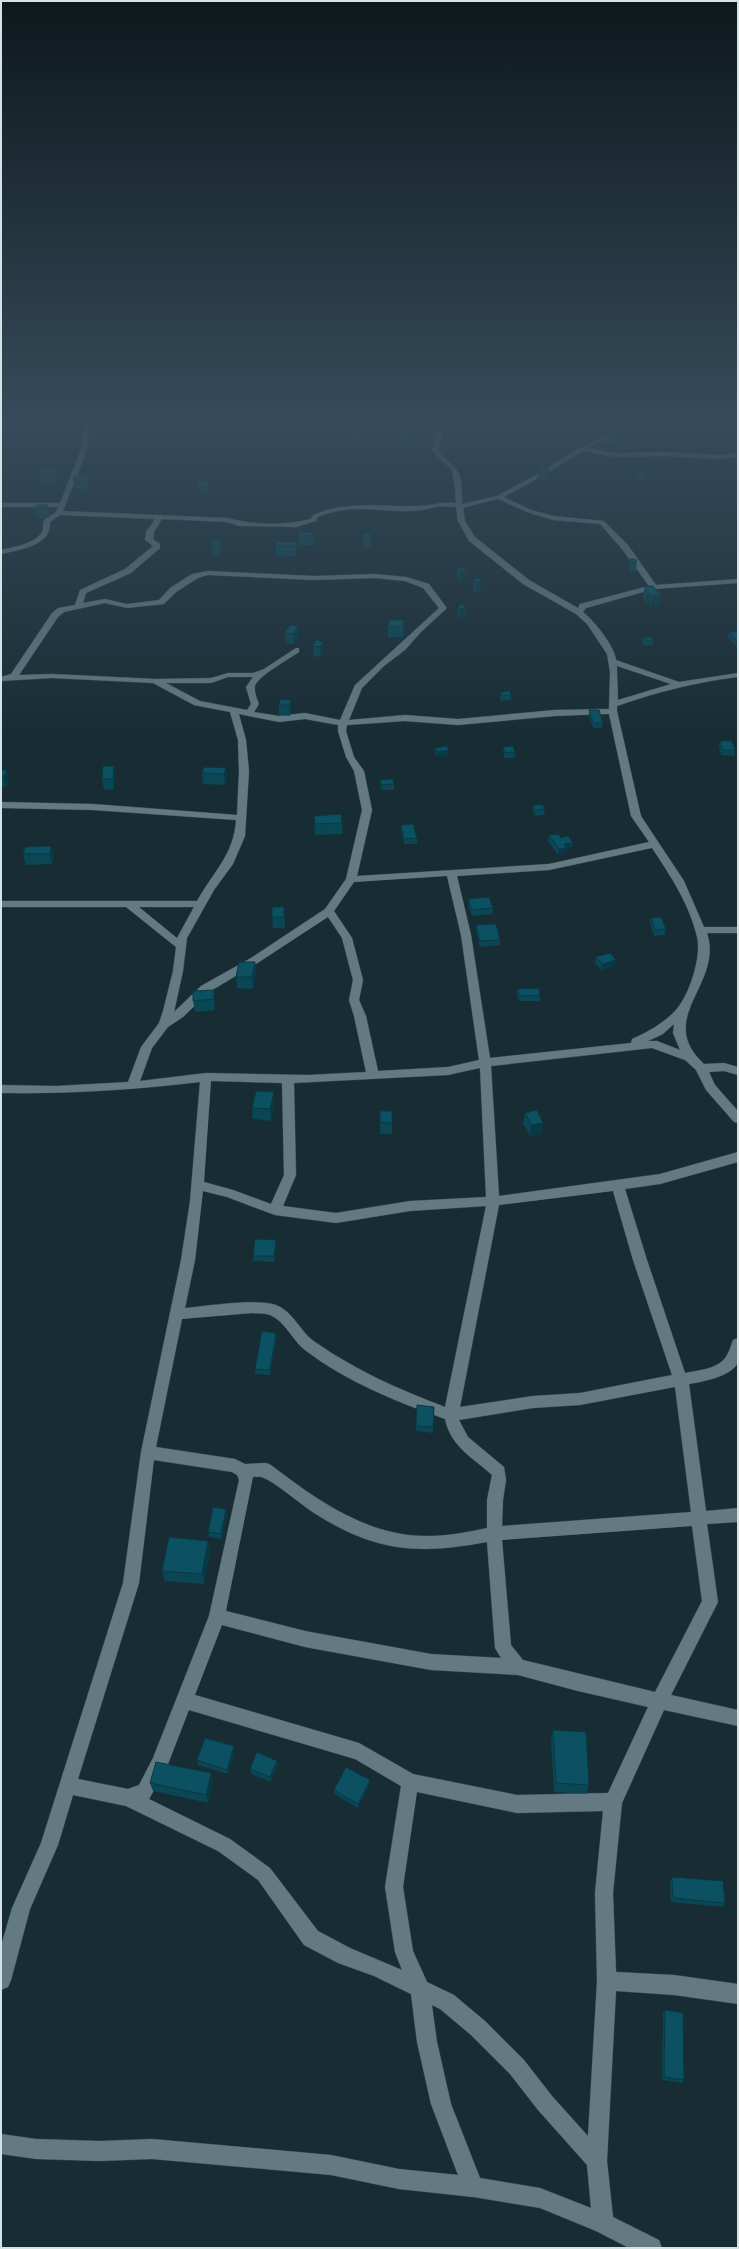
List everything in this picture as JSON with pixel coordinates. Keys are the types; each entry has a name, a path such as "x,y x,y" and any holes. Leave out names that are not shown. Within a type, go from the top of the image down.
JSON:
{"street":[{"path":"1,552 35,541 44,535 47,528"},
{"path":"79,605 83,592 101,585 114,576 128,571 157,546 149,540 150,532 153,528"},
{"path":"464,528 472,539 526,582 580,612 590,622 611,654 614,672 613,707 636,816 679,881 700,930 703,957 699,978 681,1012 679,1034 689,1057"},
{"path":"607,528 625,547 654,587"},
{"path":"12,678 55,615 61,610 79,605 105,601 127,606 161,602 173,590 195,576 208,573 314,578 375,576 406,578 426,586 443,608 418,630 402,648 380,664 358,687 343,723 342,731 350,757 359,771 367,810 351,878 329,911 255,960 205,989 179,1014 164,1024"},
{"path":"580,612 583,606 654,587 738,581"},
{"path":"1,679 52,676 156,681 211,680 228,675 253,675 262,673 273,668 296,650"},
{"path":"612,662 676,683"},
{"path":"249,713 255,704 250,694 250,687 262,673"},
{"path":"156,681 197,703 279,720 305,716 343,723 405,718 458,722 613,707 650,690 676,683 738,675"},
{"path":"132,1086 147,1047 164,1024 174,991 182,938 200,904 228,864 240,836 244,771 242,748 234,711"},
{"path":"1,805 94,807 241,818"},
{"path":"351,878 549,867 655,844"},
{"path":"451,873 466,935 486,1063 494,1201 451,1415 453,1428 459,1440 499,1472 495,1500 494,1534 503,1648 518,1666"},
{"path":"1,904 55,902 130,905 200,904"},
{"path":"130,905 181,946"},
{"path":"329,911 347,938 349,945 358,980 354,1000 360,1016 373,1076"},
{"path":"700,930 738,930"},
{"path":"631,1045 659,1030 681,1012"},
{"path":"1,1089 56,1090 132,1086 206,1077 288,1079 373,1076 448,1071 486,1063 542,1058 631,1045 653,1044 689,1057 701,1068 710,1087 738,1119"},
{"path":"701,1068 724,1067 738,1071"},
{"path":"1,1980 21,1908 49,1845 131,1583 148,1452 188,1260 196,1201 196,1185 206,1077"},
{"path":"275,1210 290,1176 288,1079"},
{"path":"196,1185 229,1193 275,1210 336,1218 410,1206 494,1201 618,1186 660,1179 738,1157"},
{"path":"603,2223 597,2161 607,1981 604,1894 613,1802 660,1700 710,1602 681,1381 640,1260 618,1186"},
{"path":"177,1314 252,1308 273,1310 290,1323 308,1345 347,1371 391,1393 451,1415 533,1402 580,1399 681,1381 723,1369 733,1360 738,1344"},
{"path":"148,1452 235,1466 243,1471 266,1470 292,1490 342,1523 382,1537 421,1543 459,1541 494,1534 738,1515"},
{"path":"128,1798 145,1792 160,1763 217,1616 246,1480 243,1471"},
{"path":"217,1616 305,1639 431,1662 518,1666 578,1683 738,1718"},
{"path":"185,1700 359,1752 410,1782 517,1804 613,1802"},
{"path":"410,1782 394,1887 404,1952 420,1988 427,2042 441,2104 473,2187"},
{"path":"68,1785 128,1798 224,1845 264,1874 311,1938 345,1956 420,1988 447,2002 478,2028 517,2067 545,2103 597,2161"},
{"path":"607,1981 674,1985 738,1994"},
{"path":"1,2144 36,2149 100,2151 152,2149 331,2165 399,2179 473,2187 540,2198 603,2223 651,2248"}],"building":[{"path":"299,532 314,533 313,536 298,536"},
{"path":"363,534 370,534 371,538 363,538"},
{"path":"213,540 221,541 220,546 212,546"},
{"path":"276,542 296,542 296,546 276,546"},
{"path":"630,559 635,559 637,561 632,562"},
{"path":"458,568 463,568 466,570 460,571"},
{"path":"479,578 481,581 476,582 474,579"},
{"path":"645,586 653,586 661,595 652,596 650,593 647,594"},
{"path":"463,604 466,608 459,609 458,606"},
{"path":"389,620 404,620 403,627 388,627"},
{"path":"290,625 298,626 293,634 285,633"},
{"path":"738,631 738,641 729,633"},
{"path":"643,637 652,637 653,640 645,640"},
{"path":"316,640 323,642 320,647 313,646"},
{"path":"510,691 511,695 502,696 501,692"},
{"path":"280,699 291,700 289,705 279,705"},
{"path":"589,710 599,710 603,723 593,723"},
{"path":"720,741 732,741 735,750 722,750"},
{"path":"447,746 449,750 437,752 435,748"},
{"path":"513,746 515,752 505,753 503,747"},
{"path":"103,766 114,766 113,779 102,779"},
{"path":"204,767 226,768 224,774 202,773"},
{"path":"1,770 7,771 3,777 1,777"},
{"path":"393,779 394,784 381,785 380,780"},
{"path":"533,805 543,805 545,809 535,810"},
{"path":"341,814 342,823 315,824 314,816"},
{"path":"413,824 417,838 404,839 401,825"},
{"path":"558,834 561,838 568,836 573,843 564,844 566,848 559,849 549,835"},
{"path":"51,846 50,854 23,854 25,847"},
{"path":"489,897 493,908 472,910 468,899"},
{"path":"272,907 284,907 284,917 272,917"},
{"path":"661,917 666,929 655,930 651,918"},
{"path":"496,924 500,940 480,941 476,925"},
{"path":"610,953 616,960 602,964 596,957"},
{"path":"239,962 255,962 252,977 236,977"},
{"path":"539,988 540,995 520,996 517,989"},
{"path":"214,990 214,999 193,1001 193,991"},
{"path":"256,1091 274,1092 270,1109 252,1108"},
{"path":"537,1110 543,1123 531,1125 525,1113"},
{"path":"380,1111 392,1111 392,1123 380,1122"},
{"path":"255,1239 276,1240 274,1256 253,1256"},
{"path":"262,1331 276,1333 270,1370 255,1369"},
{"path":"417,1405 434,1407 433,1427 416,1426"},
{"path":"213,1507 226,1509 221,1534 208,1532"},
{"path":"169,1537 208,1541 202,1574 162,1571"},
{"path":"553,1730 586,1732 589,1785 556,1783"},
{"path":"205,1738 234,1746 227,1770 197,1760"},
{"path":"257,1752 277,1761 270,1777 250,1769"},
{"path":"156,1762 211,1773 206,1795 150,1783"},
{"path":"346,1767 370,1780 358,1804 334,1790"},
{"path":"672,1877 723,1881 725,1903 673,1898"},
{"path":"665,2010 683,2013 684,2080 664,2077"}]}
